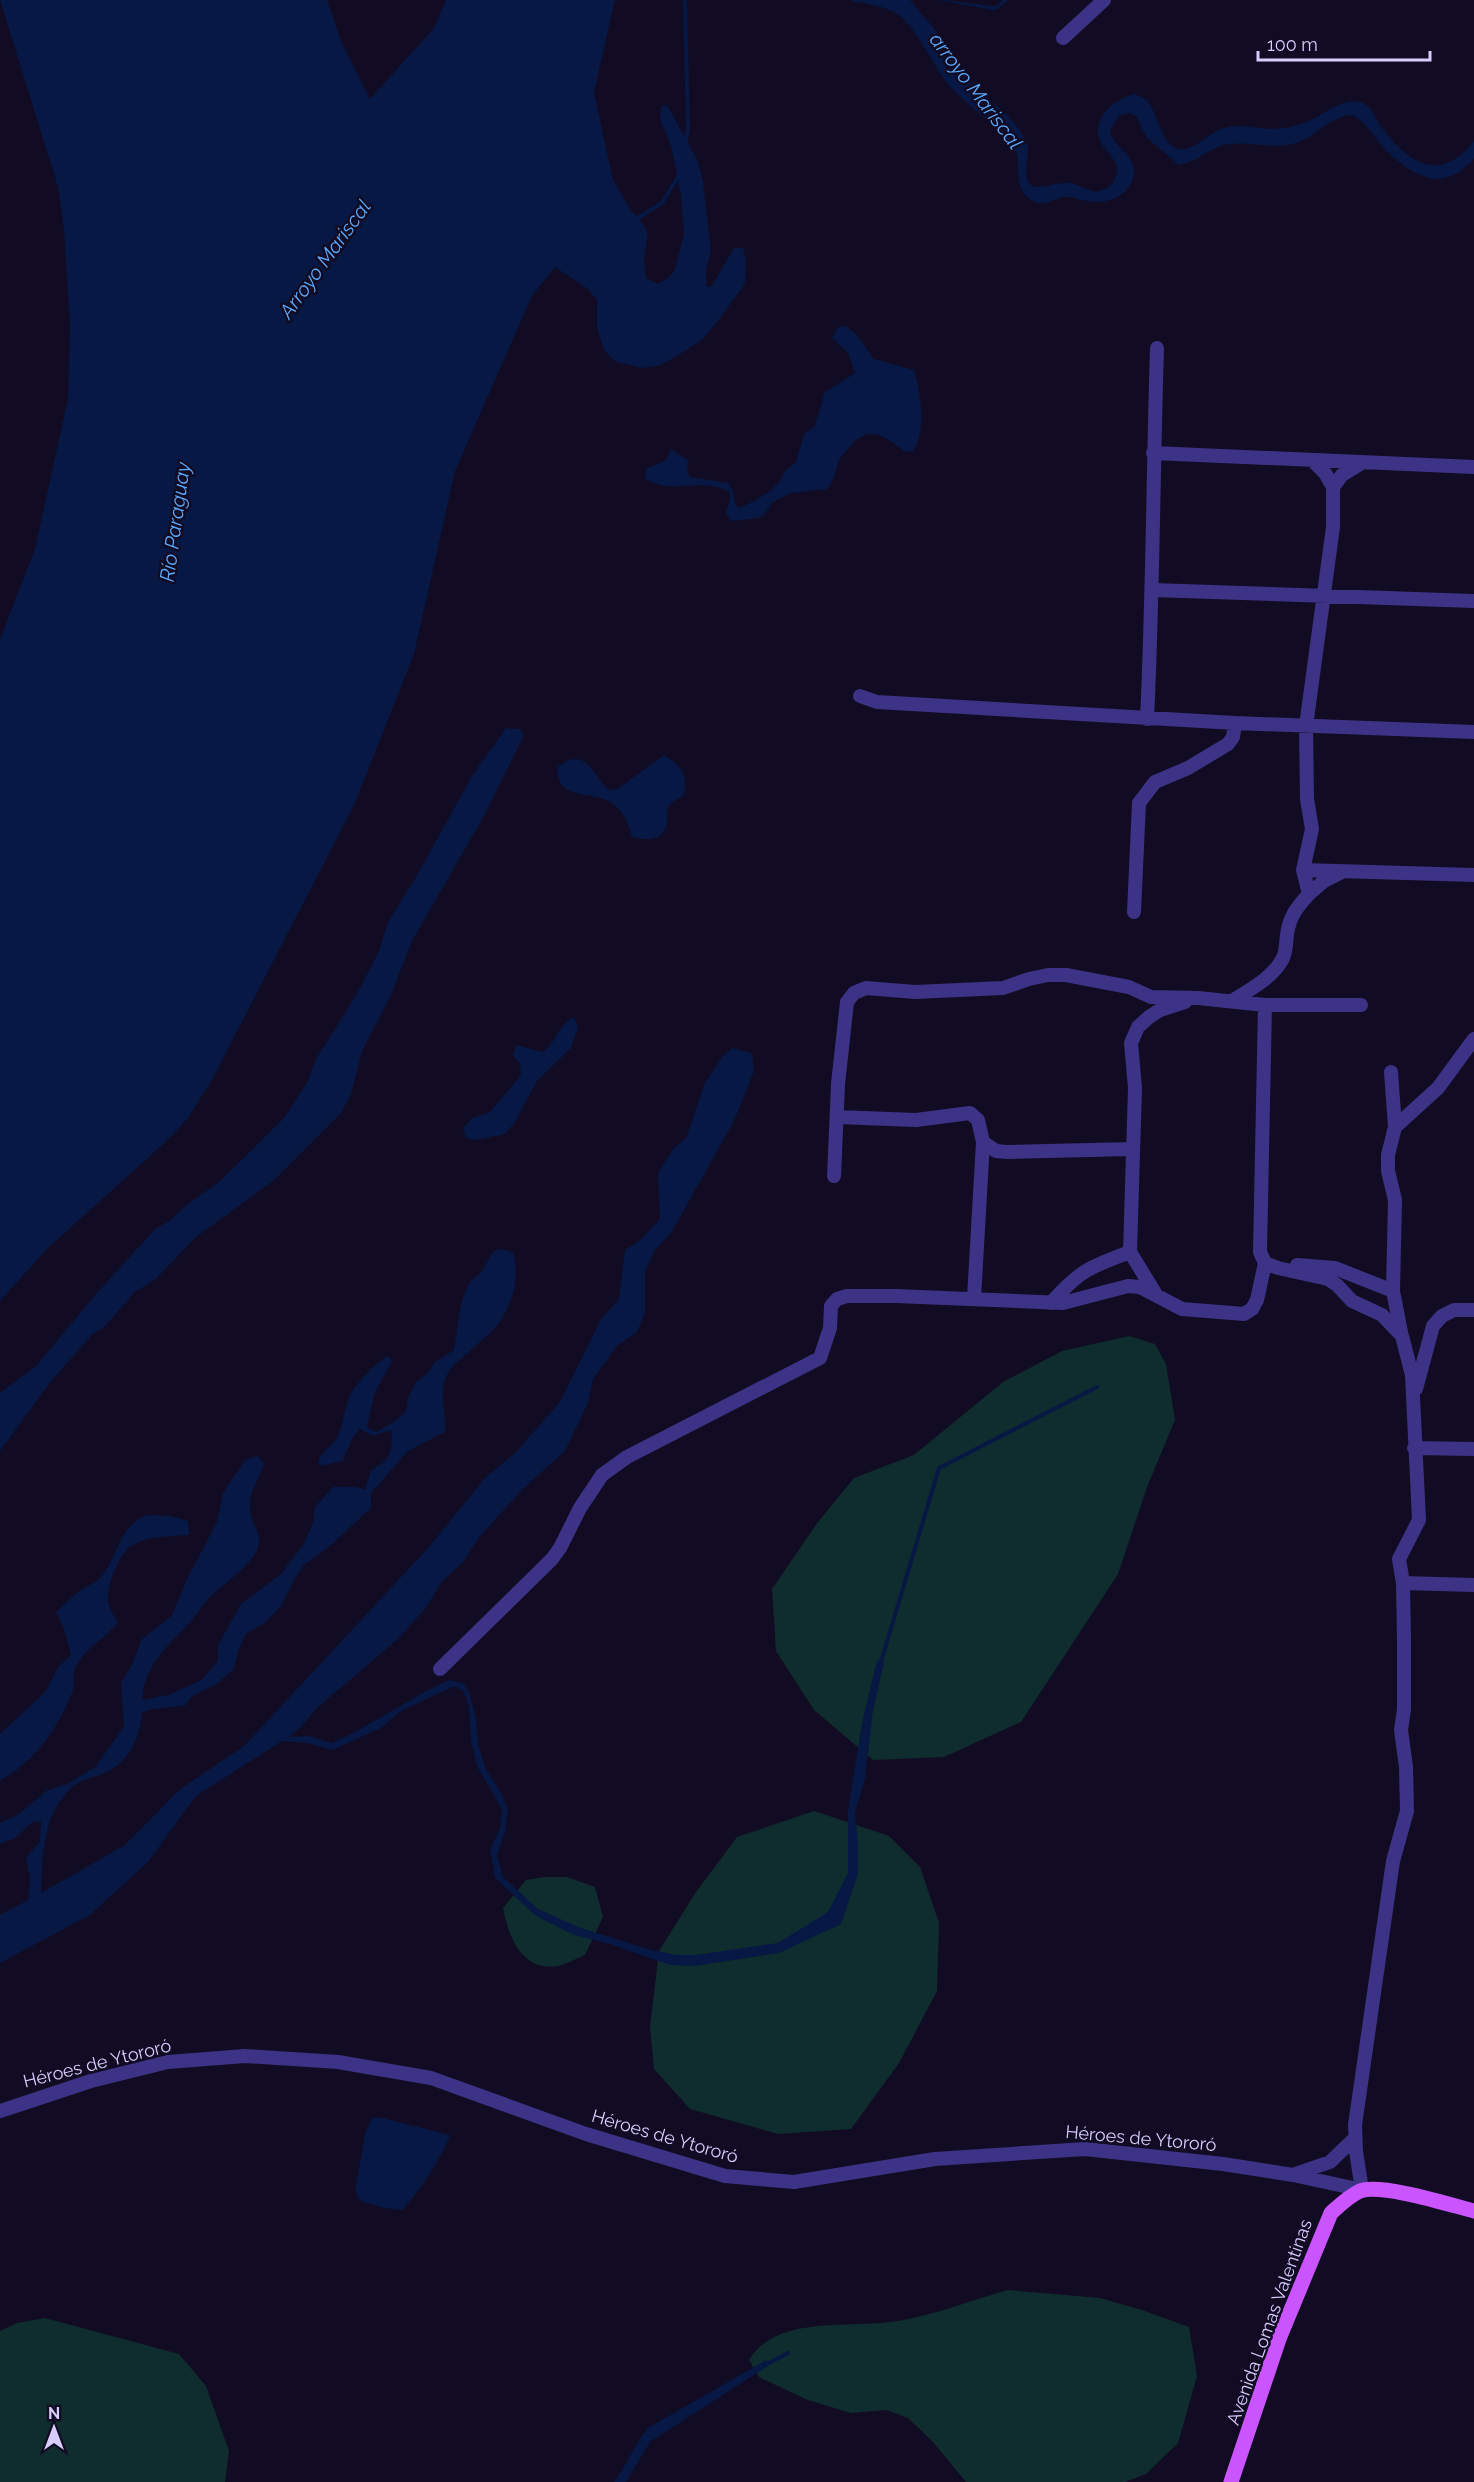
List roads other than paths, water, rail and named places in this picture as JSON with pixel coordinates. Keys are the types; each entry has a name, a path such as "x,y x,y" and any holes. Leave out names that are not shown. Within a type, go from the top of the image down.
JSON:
{"main road":[{"name":"Héroes de Ytororó","path":"1362,2190 1399,2192 1474,2211"},
{"name":"Avenida Lomas Valentinas","path":"1231,2482 1279,2339 1331,2213 1345,2200 1362,2190"}],"street":[{"path":"1063,38 1104,0"},
{"path":"1147,719 1153,590 1153,453 1157,348"},
{"path":"1153,453 1474,467"},
{"path":"1309,894 1303,870 1312,829 1307,799 1306,726 1332,550 1333,488 1325,473 1312,461"},
{"path":"1333,488 1342,475 1363,463"},
{"path":"1153,590 1474,601"},
{"path":"860,696 877,702 1147,719 1474,732"},
{"path":"1134,912 1139,803 1155,782 1188,768 1228,744 1233,737 1235,723"},
{"path":"1303,870 1474,875"},
{"path":"1232,1001 1277,967 1284,957 1289,923 1293,914 1309,894 1324,881 1344,871"},
{"path":"834,1176 838,1084 847,1002 854,993 866,988 915,992 1003,988 1047,975 1066,975 1129,987 1151,997 1198,998 1265,1005 1361,1005"},
{"path":"1157,1297 1130,1252 1135,1088 1131,1043 1138,1028 1160,1010 1198,998"},
{"path":"440,1669 560,1548 580,1508 602,1475 627,1457 820,1358 830,1328 831,1306 837,1299 847,1296 896,1296 1051,1303 1073,1301 1128,1286 1140,1287 1173,1306 1191,1311 1244,1314 1252,1309 1257,1300 1265,1263 1260,1252 1265,1005"},
{"path":"1395,1127 1438,1088 1474,1039"},
{"path":"1362,2190 1355,2138 1393,1861 1407,1811 1406,1767 1401,1730 1404,1709 1403,1583 1399,1559 1419,1520 1414,1448 1414,1394 1393,1291 1395,1200 1388,1171 1388,1155 1395,1127 1391,1072"},
{"path":"837,1117 916,1120 970,1113 978,1120 983,1142 974,1298"},
{"path":"983,1142 996,1151 1007,1152 1132,1149"},
{"path":"1051,1303 1076,1276 1086,1269 1130,1252"},
{"path":"1265,1263 1335,1268 1393,1291"},
{"path":"1265,1263 1328,1280 1337,1285 1352,1301 1382,1315 1401,1336"},
{"path":"1414,1394 1433,1326 1442,1316 1454,1310 1474,1310"},
{"path":"1414,1448 1474,1449"},
{"path":"1403,1583 1474,1585"},
{"name":"Héroes de Ytororó","path":"0,2111 91,2080 168,2062 245,2056 338,2062 431,2078 586,2134 725,2176 794,2182 935,2159 1085,2149 1223,2164 1293,2175 1362,2190"},
{"path":"1293,2175 1330,2162 1355,2138"}],"water":[{"path":"0,0 327,0 341,41 370,99 434,28 446,0 615,0 594,92 613,180 648,234 644,258 646,278 658,284 674,272 684,234 681,195 671,146 660,119 661,107 667,105 698,161 703,182 711,250 706,271 706,286 711,287 734,248 743,248 746,260 745,284 703,339 661,365 644,368 616,362 604,350 597,328 597,300 588,289 555,267 532,296 455,471 414,654 355,803 213,1078 188,1118 170,1138 47,1249 0,1301 0,639 35,549 68,398 70,327 64,229 58,187"},
{"path":"849,0 910,0 936,31 965,74 1021,133 1028,148 1026,172 1032,186 1042,187 1069,183 1096,191 1108,187 1114,181 1117,168 1099,138 1099,122 1114,104 1135,94 1147,101 1168,142 1180,149 1190,148 1216,131 1227,127 1270,129 1291,127 1338,105 1353,101 1365,104 1394,142 1415,160 1438,165 1450,162 1462,154 1474,141 1474,159 1451,176 1441,179 1422,176 1403,165 1381,145 1365,124 1352,115 1337,119 1306,139 1290,145 1223,145 1186,164 1179,165 1147,138 1136,116 1130,113 1119,116 1110,130 1115,141 1131,159 1133,165 1133,178 1127,190 1116,198 1103,202 1065,197 1044,203 1036,202 1025,195 1021,189 1018,160 1013,144 948,84 904,19 886,9"},
{"path":"938,0 997,6 1003,0 1008,0 998,9 993,10"},
{"path":"846,326 856,334 874,359 914,370 919,390 921,421 914,451 905,452 884,437 870,434 863,436 856,440 840,459 833,480 827,489 792,493 773,502 764,515 758,518 732,521 725,513 730,501 730,493 720,488 698,485 665,486 645,478 646,469 666,460 671,449 689,461 687,468 690,477 728,483 738,508 770,491 780,481 785,471 796,462 804,434 814,427 825,392 855,373 848,353 832,338 838,327"},
{"path":"506,728 519,729 524,735 484,816 412,941 391,995 362,1051 351,1095 340,1114 272,1182 196,1237 156,1279 135,1292 52,1380 0,1451 0,1393 36,1366 96,1294 156,1228 168,1222 188,1204 219,1182 284,1118 308,1081 316,1059 358,992 379,951 388,922 416,877 472,776"},
{"path":"664,755 679,767 684,777 685,789 683,796 669,806 667,825 663,832 652,839 632,837 624,817 615,805 602,798 569,791 558,779 557,768 574,759 580,760 592,769 608,789 616,790"},
{"path":"574,1017 578,1027 571,1048 537,1081 515,1122 505,1134 476,1140 466,1138 463,1128 472,1118 489,1113 521,1075 520,1064 513,1055 516,1045 543,1052 559,1030"},
{"path":"732,1048 752,1053 754,1071 734,1121 671,1233 655,1250 645,1272 645,1313 637,1332 617,1346 593,1379 588,1403 565,1451 524,1488 480,1536 464,1561 441,1583 425,1609 398,1639 317,1708 289,1737 309,1736 332,1743 449,1680 463,1683 469,1692 476,1718 478,1744 486,1769 501,1793 508,1810 505,1833 497,1855 503,1877 538,1909 578,1927 648,1949 676,1955 696,1955 778,1943 828,1912 848,1873 848,1811 862,1723 877,1660 884,1663 873,1710 865,1779 855,1812 858,1874 841,1924 779,1953 695,1966 670,1965 610,1944 574,1935 536,1916 495,1878 490,1849 500,1829 502,1809 477,1766 471,1741 469,1706 463,1691 455,1686 401,1711 381,1728 333,1750 307,1743 282,1741 196,1796 148,1862 90,1915 0,1963 0,1915 28,1900 30,1880 26,1858 40,1841 41,1821 33,1822 15,1838 0,1844 0,1823 19,1814 46,1791 67,1784 95,1767 124,1727 121,1683 133,1663 141,1640 172,1615 187,1579 217,1522 223,1493 245,1460 258,1456 264,1463 250,1503 251,1516 259,1536 258,1547 246,1565 209,1598 159,1656 147,1677 143,1700 168,1695 202,1680 218,1660 218,1645 241,1604 281,1574 303,1545 313,1523 315,1507 333,1487 356,1487 365,1490 371,1470 382,1463 389,1454 392,1444 391,1430 373,1436 360,1429 352,1439 343,1461 321,1466 318,1462 321,1455 338,1436 350,1395 368,1372 389,1356 392,1361 375,1392 367,1427 376,1432 395,1421 406,1411 408,1398 416,1382 427,1374 435,1362 454,1350 460,1308 470,1282 482,1271 495,1250 513,1253 516,1271 514,1290 503,1316 489,1334 448,1373 443,1389 445,1432 408,1451 371,1493 371,1508 329,1547 304,1565 281,1606 266,1622 246,1634 238,1650 234,1669 218,1683 191,1697 186,1705 142,1712 141,1724 134,1744 122,1761 105,1773 70,1789 61,1800 49,1824 43,1851 41,1893 125,1845 179,1790 244,1746 428,1548 484,1479 516,1452 560,1402 601,1319 619,1299 625,1250 640,1240 660,1219 658,1172 674,1148 686,1138 705,1083 723,1056"},
{"path":"148,1515 171,1516 188,1521 189,1535 161,1537 139,1542 123,1554 115,1570 108,1596 108,1602 118,1623 85,1654 76,1666 72,1693 59,1720 44,1743 24,1764 0,1781 0,1734 45,1692 58,1667 71,1655 65,1632 56,1612 78,1592 101,1577 131,1525"},
{"path":"372,2118 383,2118 450,2135 429,2174 402,2210 384,2208 360,2201 355,2191 365,2134"},
{"path":"766,2360 768,2366 650,2442 626,2482 614,2482 648,2428"}],"waterway":[{"name":"arroyo Mariscal","path":"685,0 688,129 685,145"},
{"name":"arroyo Mariscal","path":"635,220 662,203 679,175"},
{"path":"880,1665 939,1468 1097,1387"},
{"path":"765,2365 788,2353"}],"water label":[{"name":"Arroyo Mariscal","path":"325,259"},
{"name":"Río Paraguay","path":"175,522"}]}
